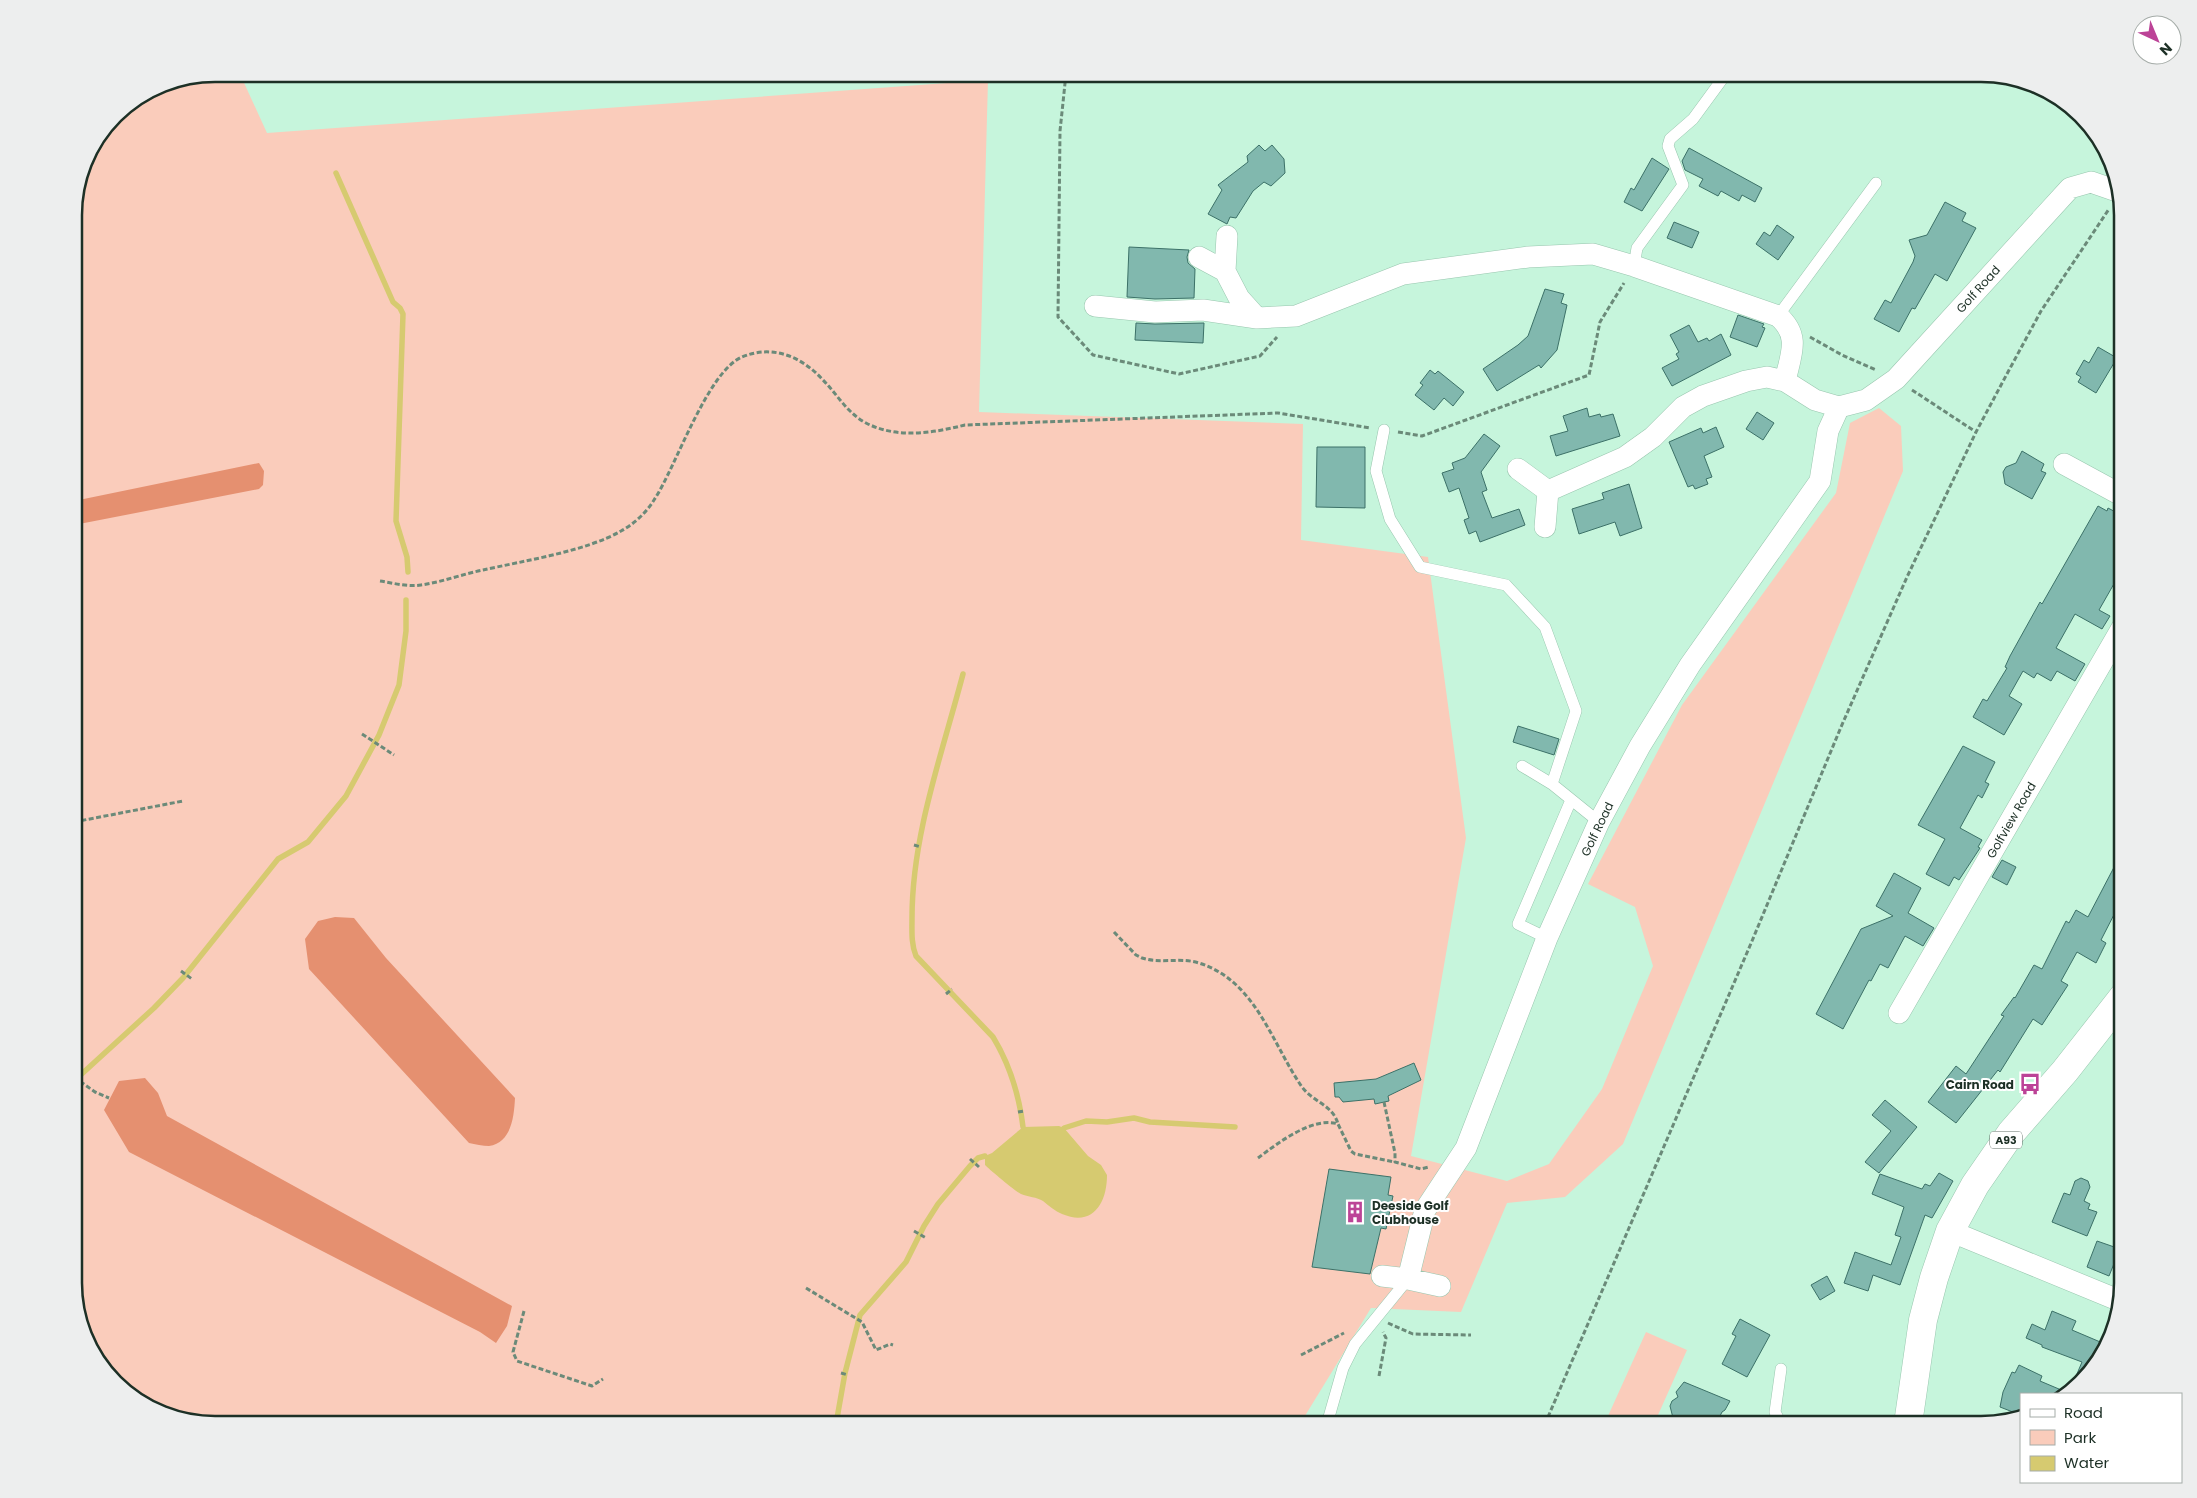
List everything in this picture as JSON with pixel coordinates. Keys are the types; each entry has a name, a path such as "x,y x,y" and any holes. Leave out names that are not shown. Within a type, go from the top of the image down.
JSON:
{"main road":[{"name":"A93","path":"1909,1416 1923,1320 1934,1278 1950,1231 1975,1185 2002,1146 2114,1008"}],"street":[{"name":"Golf Road","path":"1408,1279 1425,1210 1466,1148 1547,938 1599,822 1640,746 1690,665 1820,481 1828,432 1839,407 1866,400 1896,379 2070,188 2091,182 2111,193"},
{"path":"1227,236 1225,271 1239,298 1257,318"},
{"path":"1095,306 1154,312 1203,310 1257,318 1296,316 1403,274 1528,257 1593,254 1634,266 1784,323 1792,349 1785,381"},
{"path":"1199,257 1225,271"},
{"path":"1548,491 1625,457 1654,437 1683,407 1703,396 1753,380 1767,377 1785,381 1815,400 1839,407"},
{"path":"2064,464 2114,491"},
{"path":"1518,469 1548,491"},
{"path":"1545,527 1548,491"},
{"name":"Golfview Road","path":"1899,1013 2114,642"},
{"path":"1950,1231 2113,1298"},
{"path":"1382,1276 1440,1286"}],"lane":[{"path":"1634,266 1636,248 1683,186 1668,146 1670,139 1694,119 1720,82"},
{"path":"1784,323 1876,183"},
{"path":"1384,430 1376,471 1390,520 1420,567 1506,585 1545,627 1576,711 1552,784"},
{"path":"1522,766 1552,784 1599,822"},
{"path":"1547,938 1518,924 1571,800"},
{"path":"1329,1416 1342,1368 1355,1344 1408,1279"},
{"path":"1777,1416 1775,1412 1781,1369"}],"path":[{"path":"1065,83 1060,131 1058,317 1093,355 1179,374 1260,356 1296,316"},
{"path":"1548,1416 1752,941 1841,727 1907,577 1976,432 2041,311 2111,193"},
{"path":"380,581 420,585 585,545 621,532 634,523 654,500 694,422 724,372 741,357 755,352 775,352 796,357 824,380 853,413 865,422 885,430 927,433 965,425 1278,413 1422,436 1589,375 1600,322 1634,266"},
{"path":"1784,323 1842,355 1896,379 1976,432"},
{"path":"362,734 394,755"},
{"path":"83,820 183,801"},
{"path":"914,845 921,847"},
{"path":"1114,932 1136,955 1142,958 1198,963 1224,974 1234,982 1256,1007 1301,1085 1316,1100 1331,1109 1336,1115 1338,1124 1351,1151 1355,1154 1421,1169 1430,1167 1447,1158 1455,1158 1458,1161"},
{"path":"181,971 192,979"},
{"path":"946,994 952,989"},
{"path":"83,1085 109,1098"},
{"path":"1384,1102 1395,1153 1394,1162"},
{"path":"1018,1112 1025,1111"},
{"path":"1258,1158 1282,1141 1312,1126 1322,1122 1338,1124"},
{"path":"970,1159 979,1167"},
{"path":"914,1231 926,1238"},
{"path":"806,1288 862,1322 876,1350 890,1344 893,1345"},
{"path":"524,1311 513,1352 517,1361 592,1386 603,1379"},
{"path":"1301,1355 1376,1318 1413,1334 1471,1335"},
{"path":"1376,1318 1386,1338 1379,1376"},
{"path":"841,1373 848,1375"}],"green space":[{"path":"207,83 244,83 267,133 953,83 988,83 979,412 1303,424 1301,540 1428,557 1466,838 1411,1156 1507,1181 1549,1164 1602,1089 1653,966 1635,907 1588,884 1682,705 1836,493 1850,423 1879,408 1901,426 1903,471 1623,1144 1565,1197 1507,1203 1461,1312 1371,1308 1305,1416 216,1416 190,1413 157,1402 135,1388 122,1376 110,1363 96,1341 85,1308 83,1291 83,207 87,181 96,157 116,128 135,110 157,96 181,87"},
{"path":"1646,1332 1687,1350 1658,1416 1608,1416"}],"shaded area":[{"path":"259,463 264,471 263,485 259,489 83,523 83,499"},
{"path":"335,917 354,918 386,958 515,1098 514,1113 510,1127 507,1134 497,1144 489,1146 469,1143 309,969 305,939 318,921"},
{"path":"145,1078 158,1093 167,1116 512,1306 507,1326 496,1343 480,1332 129,1152 104,1110 119,1081"}],"water":[{"path":"1059,1126 1064,1128 1088,1156 1101,1165 1107,1175 1101,1203 1090,1215 1073,1217 1062,1214 1041,1200 1021,1194 985,1165 985,1156 992,1153 1023,1127"}],"building":[{"path":"1259,145 1265,151 1272,145 1284,159 1285,173 1271,186 1264,182 1253,191 1236,218 1230,217 1227,224 1208,214 1222,190 1218,185 1248,162 1247,156"},
{"path":"1689,148 1762,188 1755,202 1742,195 1739,201 1721,191 1718,196 1699,186 1703,179 1685,170 1682,161"},
{"path":"1652,158 1669,169 1642,211 1624,202 1631,188 1634,190"},
{"path":"1945,202 1966,213 1962,221 1976,228 1947,281 1935,274 1915,309 1912,308 1899,332 1874,319 1885,300 1891,303 1913,262 1915,256 1909,240 1927,235"},
{"path":"1674,222 1699,232 1692,248 1667,238"},
{"path":"1777,225 1794,237 1778,260 1756,244 1764,232 1770,236"},
{"path":"1129,247 1189,250 1188,263 1195,269 1194,298 1155,299 1127,297"},
{"path":"1545,289 1564,294 1561,303 1567,305 1557,350 1541,368 1539,365 1497,391 1483,369 1528,336"},
{"path":"1738,315 1764,324 1762,327 1765,328 1757,347 1730,337"},
{"path":"1136,323 1204,323 1203,343 1135,340"},
{"path":"1689,325 1698,342 1707,338 1709,341 1721,334 1731,355 1672,386 1662,368 1679,359 1676,354 1679,352 1670,335"},
{"path":"2098,347 2114,356 2114,363 2096,393 2078,382 2081,377 2076,374 2084,360 2089,363"},
{"path":"1430,370 1435,374 1438,371 1464,392 1453,406 1444,398 1434,410 1415,395 1423,385 1420,383"},
{"path":"1587,408 1589,417 1600,414 1601,417 1613,414 1620,436 1556,456 1550,436 1568,431 1563,416"},
{"path":"1757,412 1774,423 1763,440 1746,429"},
{"path":"1716,427 1724,447 1704,456 1712,477 1706,479 1708,484 1695,489 1693,485 1688,487 1669,442 1701,428 1703,433"},
{"path":"1484,434 1500,446 1481,472 1487,490 1482,492 1492,518 1519,509 1525,525 1480,542 1476,531 1469,534 1464,520 1469,518 1459,488 1449,492 1442,473 1454,469 1452,463 1465,458"},
{"path":"1317,447 1365,447 1365,508 1316,507"},
{"path":"2022,451 2044,464 2041,471 2046,473 2032,499 2005,484 2003,472 2006,467 2016,463"},
{"path":"1629,484 1642,528 1620,536 1615,522 1579,534 1572,509 1604,499 1602,493"},
{"path":"2098,506 2107,511 2108,508 2114,511 2114,584 2099,610 2110,616 2102,629 2075,614 2056,648 2085,664 2075,681 2057,671 2051,681 2037,673 2034,678 2023,671 2009,696 2022,704 2004,735 1973,717 1983,699 1987,701 2007,668 2005,667 2010,656 2040,602 2042,604"},
{"path":"1518,726 1559,739 1554,755 1513,742"},
{"path":"1963,746 1995,762 1985,782 1989,784 1982,798 1978,795 1960,828 1982,840 1978,847 1980,848 1959,880 1954,877 1949,886 1926,874 1945,839 1918,825"},
{"path":"2002,860 2016,867 2007,885 1992,877"},
{"path":"2114,867 2114,915 2101,940 2106,943 2096,963 2077,952 2061,981 2068,985 2042,1025 2033,1019 2000,1072 1998,1070 1956,1123 1928,1102 1956,1066 1966,1074 2004,1016 2001,1015 2015,998 2034,965 2042,969 2066,921 2069,923 2076,910 2088,917"},
{"path":"1894,873 1921,888 1908,913 1934,928 1923,946 1905,936 1888,968 1880,964 1871,981 1869,980 1843,1029 1816,1014 1861,929 1893,916 1876,906"},
{"path":"1414,1063 1421,1080 1388,1096 1389,1101 1375,1104 1374,1099 1343,1102 1339,1097 1335,1097 1334,1083 1376,1079"},
{"path":"1885,1100 1917,1127 1879,1173 1865,1162 1891,1131 1872,1115"},
{"name":"Deeside Golf Clubhouse","path":"1329,1169 1391,1177 1388,1195 1393,1196 1386,1229 1381,1228 1370,1274 1312,1267"},
{"path":"1939,1173 1953,1181 1932,1218 1925,1215 1900,1285 1873,1275 1868,1291 1844,1283 1855,1252 1891,1265 1901,1237 1895,1235 1904,1207 1872,1194 1880,1174 1922,1189 1925,1184 1930,1186"},
{"path":"2081,1178 2088,1181 2090,1187 2084,1201 2090,1204 2088,1209 2097,1212 2087,1236 2052,1222 2064,1193 2070,1195 2075,1181"},
{"path":"2097,1241 2114,1247 2114,1264 2109,1276 2087,1267"},
{"path":"1827,1276 1835,1291 1820,1300 1811,1285"},
{"path":"2052,1311 2076,1321 2072,1330 2100,1342 2087,1363 2077,1374 2082,1362 2042,1347 2042,1345 2026,1338 2032,1324 2045,1330"},
{"path":"1740,1319 1770,1335 1747,1377 1722,1364 1736,1336 1732,1334"},
{"path":"2019,1365 2042,1376 2040,1381 2060,1389 2055,1393 2020,1393 2020,1410 2012,1412 2000,1407 2003,1392 2012,1372 2015,1373"},
{"path":"1684,1382 1730,1401 1720,1416 1672,1416 1670,1406 1672,1401 1678,1397 1676,1392"}],"waterway":[{"path":"336,173 393,302 400,308 403,314 396,521 407,557 408,572"},
{"path":"83,1073 154,1008 183,978 278,859 308,842 346,796 379,735 399,685 406,631 406,600"},
{"path":"963,674 930,795 917,856 912,918 914,951 916,956 993,1037 1013,1080 1023,1127"},
{"path":"1064,1128 1086,1121 1107,1122 1134,1118 1150,1122 1235,1127"},
{"path":"837,1416 845,1373 860,1315 906,1262 924,1226 938,1204 970,1166 978,1158 985,1156"}],"place":[{"name":"Cairn Road","path":"2030,1084"},
{"name":"Deeside Golf Clubhouse","path":"1355,1212"}]}
